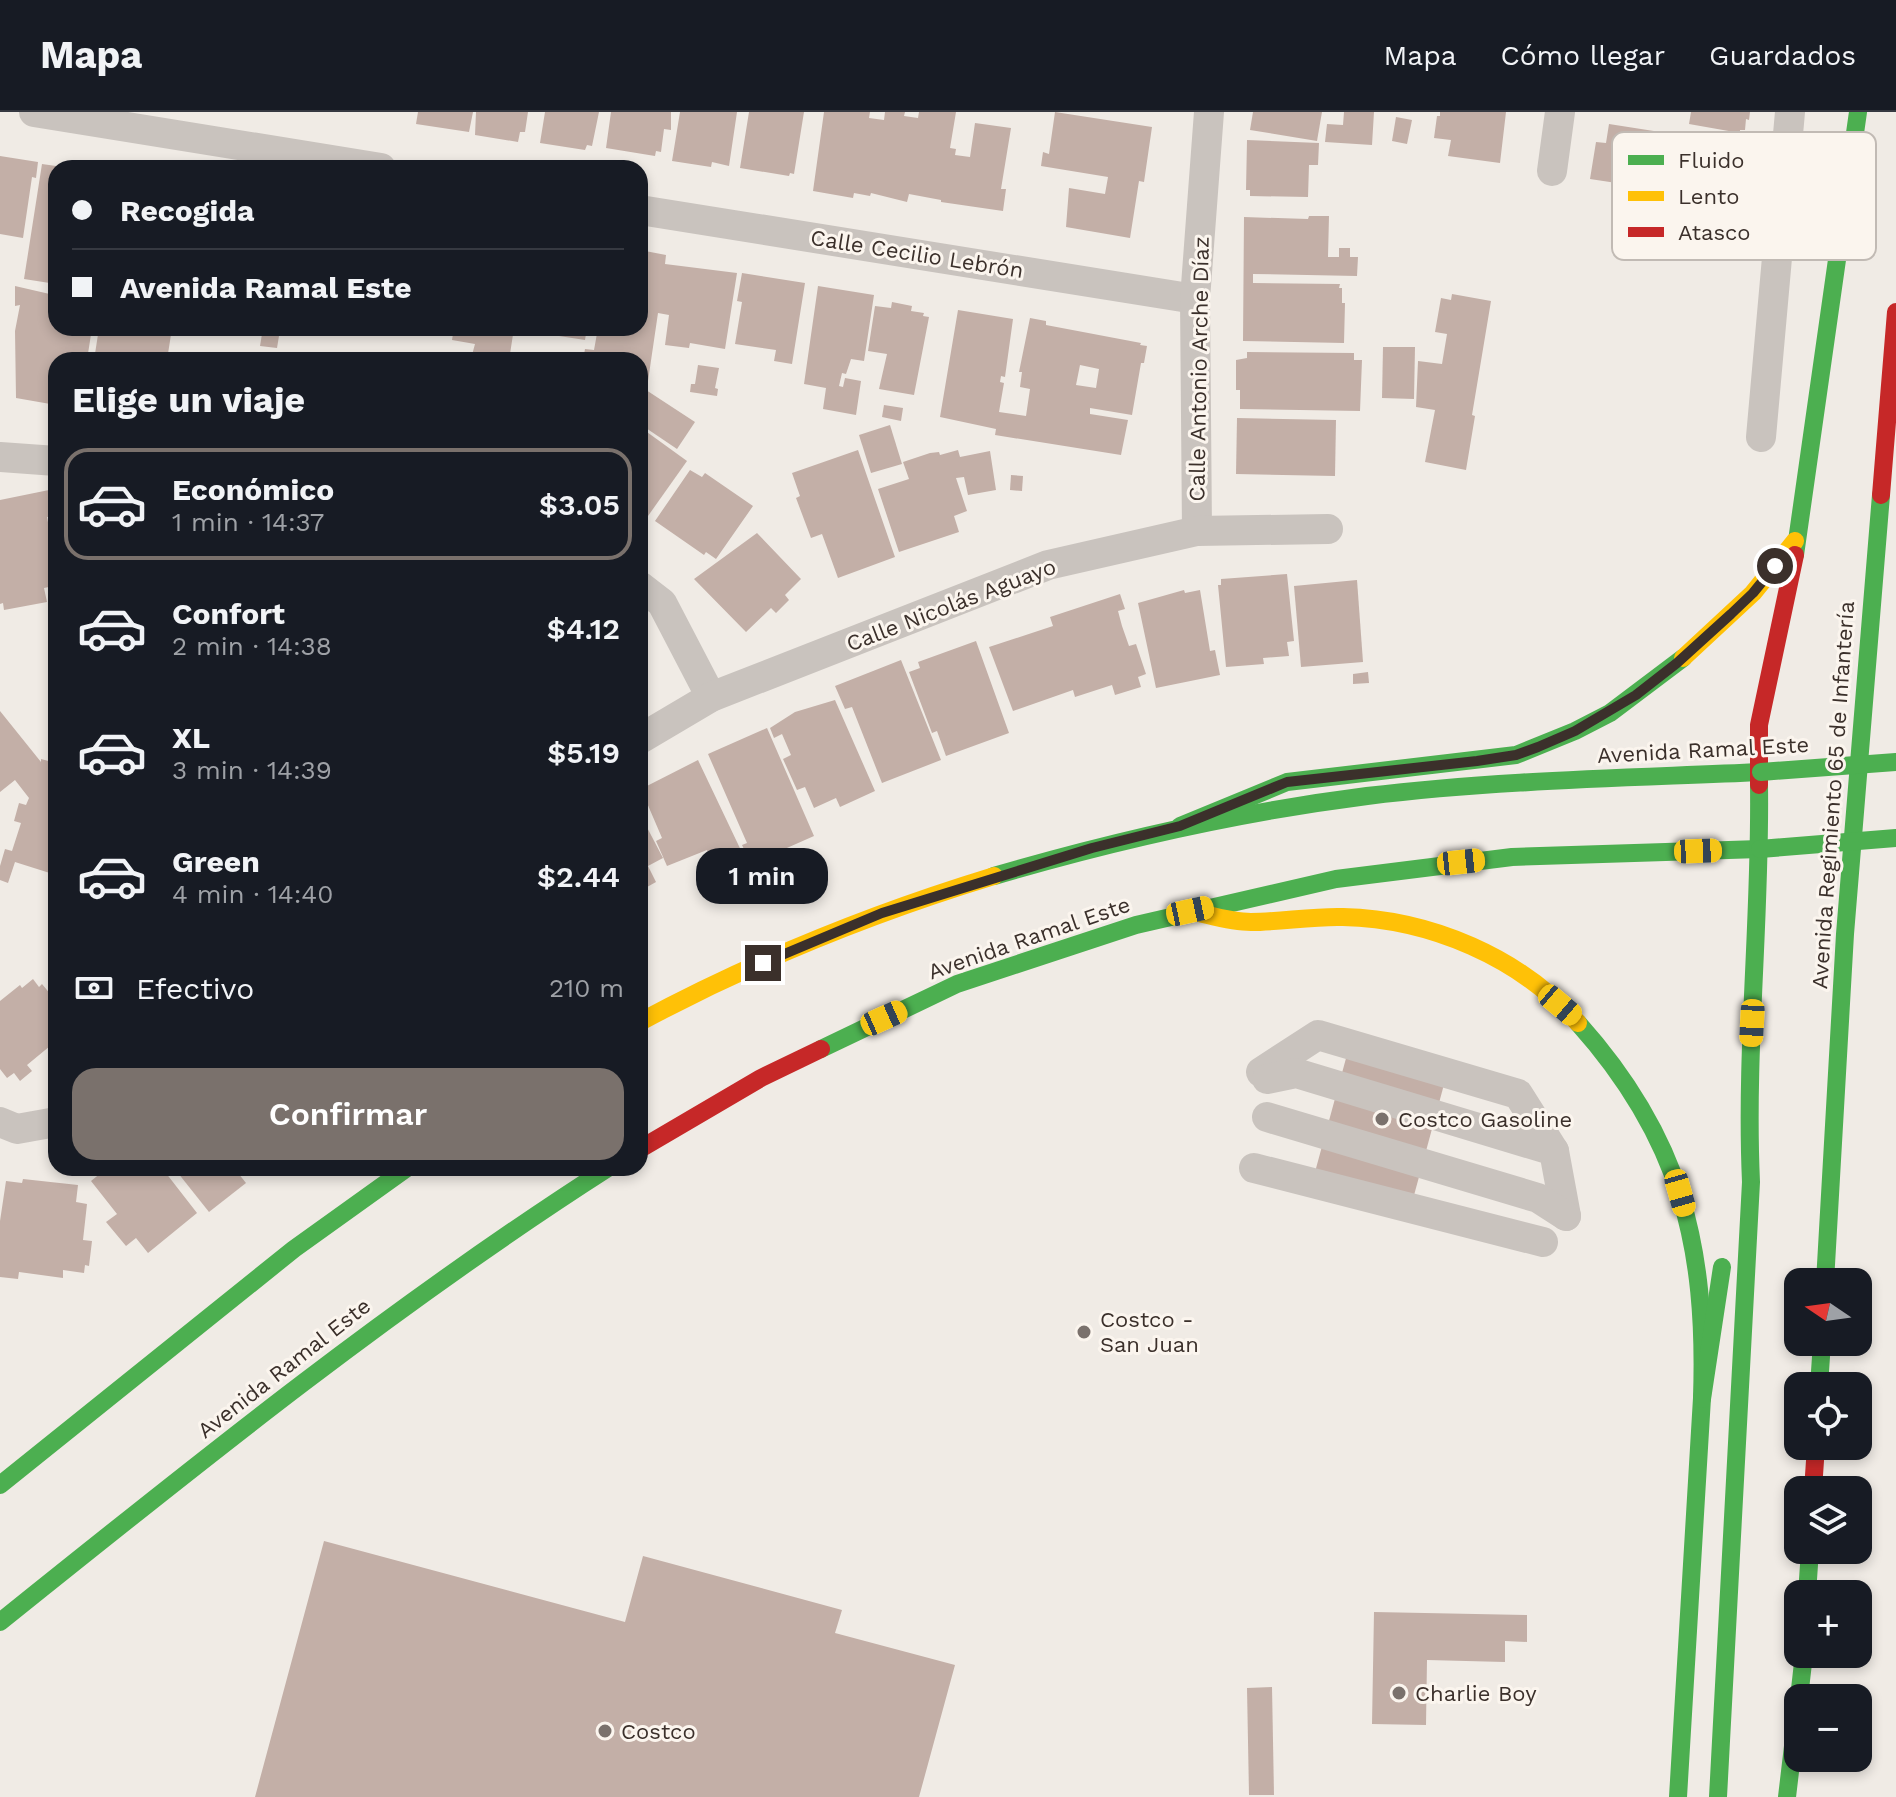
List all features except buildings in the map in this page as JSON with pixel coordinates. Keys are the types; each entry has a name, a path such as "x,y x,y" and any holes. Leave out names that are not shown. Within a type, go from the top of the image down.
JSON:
{"main road":[{"path":"1855,132 1858,112"},
{"path":"1718,1797 1751,1182 1748,1111 1760,849 1759,725 1794,564 1837,260"},
{"name":"Avenida Regimiento 65 de Infantería","path":"1826,1268 1845,934 1896,312"},
{"path":"1180,826 1287,782 1516,755 1575,731 1610,713 1677,663 1753,593 1796,539"},
{"name":"Avenida Ramal Este","path":"648,1018 734,975 882,913 1092,848 1180,826 1316,802 1391,793 1896,762"},
{"name":"Avenida Ramal Este","path":"648,1144 761,1078 957,984 1136,925 1190,911 1336,879 1512,857 1760,849 1896,838"},
{"path":"1190,911 1248,922 1315,916 1360,918 1438,932 1489,955 1573,1016 1598,1042 1639,1100 1674,1173 1694,1244 1699,1275 1702,1399 1678,1797"},
{"path":"1732,1197 1748,1111"},
{"path":"0,1485 294,1249 396,1176"},
{"name":"Avenida Ramal Este","path":"0,1622 391,1316 595,1176"},
{"path":"1702,1399 1725,1244"},
{"path":"1787,1797 1790,1772"}],"street":[{"path":"34,112 331,160"},
{"name":"Calle Antonio Arche Díaz","path":"1197,531 1195,299 1209,112"},
{"path":"1552,171 1560,112"},
{"path":"1788,132 1790,112"},
{"name":"Calle Cecilio Lebrón","path":"648,211 1195,299"},
{"path":"1761,437 1777,260"},
{"path":"0,457 48,460"},
{"name":"Calle Nicolás Aguayo","path":"648,734 711,697 1048,565 1197,531 1328,529"},
{"path":"648,592 662,603 711,697"},
{"path":"1267,1117 1538,1198 1566,1216 1554,1151 1518,1094 1318,1035 1264,1075 1296,1073 1554,1151"},
{"path":"0,1122 17,1129 48,1123"},
{"path":"1254,1168 1543,1242"}],"traffic: fast":[{"path":"1855,132 1858,112"},
{"path":"1795,555 1837,260"},
{"path":"1826,1268 1845,934 1881,495"},
{"path":"1180,826 1287,782 1516,755 1610,713 1683,658"},
{"path":"1761,772 1896,762"},
{"path":"994,876 1179,828 1367,796 1515,783 1761,772"},
{"path":"1718,1797 1751,1182 1750,1083 1759,785"},
{"path":"1760,849 1896,838"},
{"path":"821,1049 957,984 1136,925 1336,879 1512,857 1760,849"},
{"path":"1578,1023 1613,1066 1642,1109 1664,1152 1692,1243 1699,1291 1702,1398 1678,1797"},
{"path":"0,1485 294,1249 396,1176"},
{"path":"0,1622 374,1330 596,1176"},
{"path":"1702,1399 1722,1267"},
{"path":"1820,1372 1821,1356"},
{"path":"1808,1580 1809,1564"},
{"path":"1801,1684 1802,1668"},
{"path":"1787,1797 1790,1772"}],"traffic: slow":[{"path":"1683,658 1753,593 1795,541"},
{"path":"648,1018 814,940 994,876"},
{"path":"1190,911 1243,922 1331,917 1376,919 1440,934 1501,961 1529,979 1578,1023"}],"traffic: jam":[{"path":"1881,495 1896,312"},
{"path":"1759,785 1759,725 1795,555"},
{"path":"648,1144 761,1078 821,1049"},
{"path":"1814,1476 1815,1460"}],"place":[{"name":"Costco Gasoline","path":"1382,1119"},
{"name":"Costco - San Juan","path":"1084,1332"},
{"name":"Charlie Boy","path":"1399,1693"},
{"name":"Costco","path":"605,1731"}],"route":[{"path":"763,963 882,913 1092,848 1180,826 1287,782 1477,761 1516,755 1538,747 1610,713 1636,695 1731,614 1775,566"}]}
